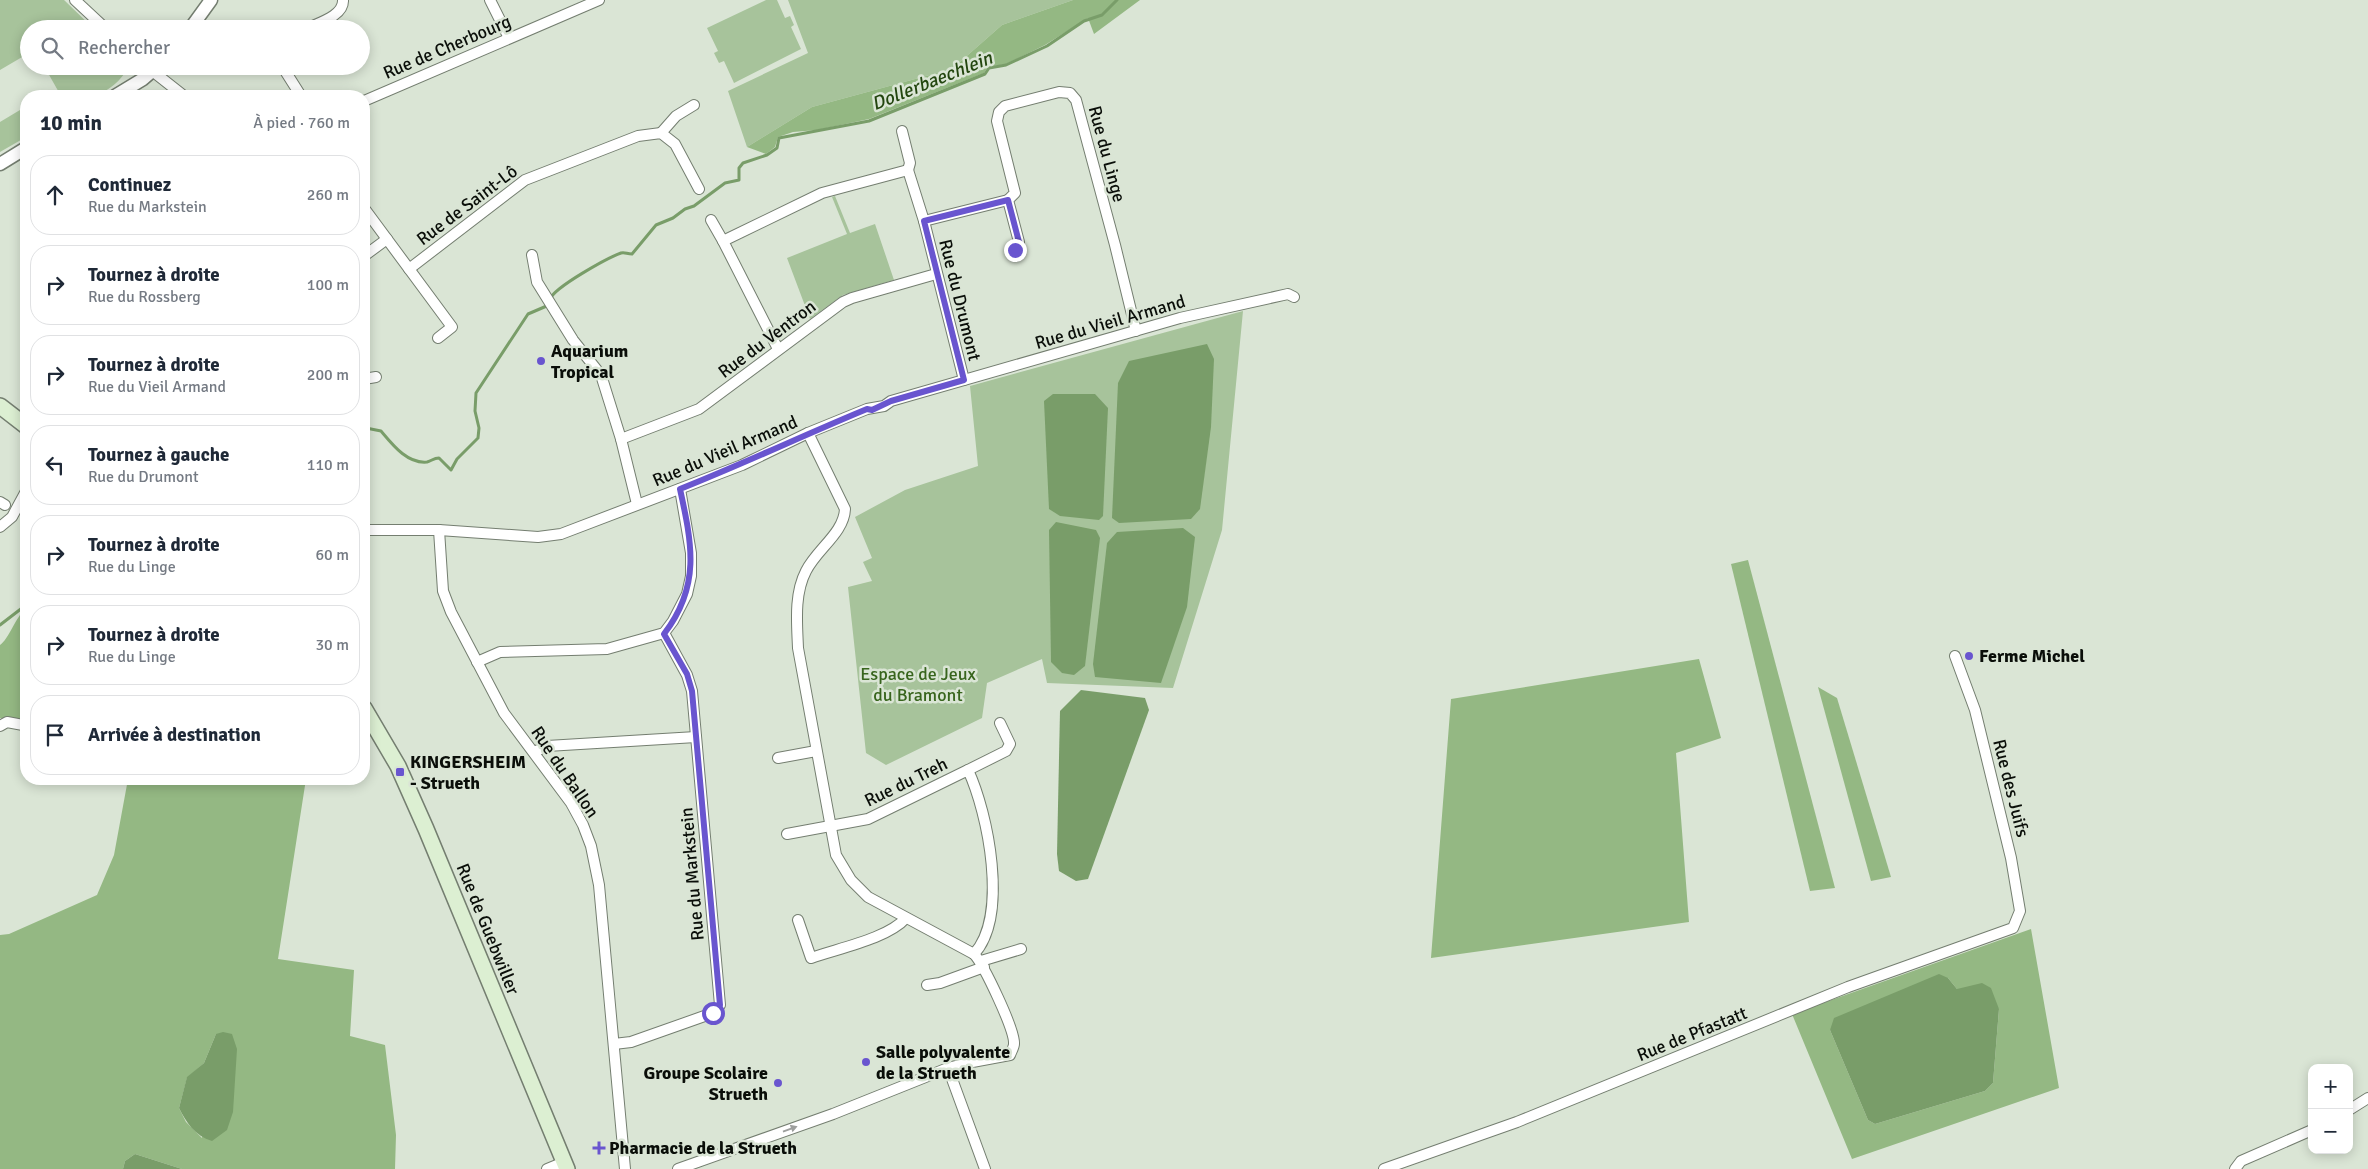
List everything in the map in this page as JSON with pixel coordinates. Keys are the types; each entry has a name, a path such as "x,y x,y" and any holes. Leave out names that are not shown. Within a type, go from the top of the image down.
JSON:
{"main road":[{"path":"0,406 20,421"},
{"name":"Rue de Guebwiller","path":"370,718 398,766 419,811 566,1165"}],"street":[{"path":"75,0 96,20"},
{"path":"196,20 210,0"},
{"path":"322,20 339,11 343,5 342,0"},
{"path":"490,0 509,38"},
{"name":"Rue de Cherbourg","path":"370,98 598,0"},
{"path":"123,90 143,75"},
{"path":"160,75 177,90"},
{"path":"288,75 297,90"},
{"name":"Rue du Linge","path":"1015,250 1019,242 1008,200 1015,193 996,121 999,112 1005,106 1059,92 1070,93 1076,100 1116,245 1136,331"},
{"path":"694,105 676,116 661,133 675,144 699,189"},
{"name":"Rue du Drumont","path":"902,131 910,163 908,170 924,221 964,380"},
{"name":"Rue de Saint-Lô","path":"409,270 525,180 638,136 661,133"},
{"path":"0,164 20,152"},
{"path":"723,242 822,193 908,170"},
{"path":"924,221 1008,200"},
{"path":"370,216 452,327 438,338"},
{"path":"711,220 778,349"},
{"path":"370,252 387,239"},
{"path":"532,255 537,282 574,340 601,375 621,439 637,504"},
{"name":"Rue du Ventron","path":"621,439 699,409 778,349 852,298 936,274"},
{"name":"Rue du Vieil Armand","path":"370,530 439,530 538,536 561,534 742,465 808,433 867,409 872,410 891,401 1180,318 1272,296 1288,294 1294,297"},
{"path":"370,378 376,377"},
{"path":"678,1169 833,1114 948,1068 967,1062 1010,1055 1014,1043 980,961 868,897 851,880 836,855 829,826 798,648 796,618 806,571 844,520 844,509 808,433"},
{"path":"477,662 500,652 607,648 664,634 673,622 687,594 691,576 690,553 680,489"},
{"path":"0,527 12,517 20,502"},
{"name":"Rue du Ballon","path":"439,530 443,591 451,612 504,713 571,803 583,825 591,846 599,885 625,1169"},
{"name":"Rue du Markstein","path":"614,1044 631,1042 713,1013 720,1005 692,691 687,674 664,634"},
{"name":"Rue des Juifs","path":"1955,656 1975,710 2011,858 2020,910 2012,928"},
{"path":"0,726 7,722 20,724"},
{"name":"Rue du Treh","path":"787,834 868,819 1006,751 1010,744 1000,723"},
{"path":"534,752 547,746 696,737"},
{"path":"778,758 816,751"},
{"name":"Rue du Treh","path":"968,770 974,783 990,840 993,886 990,915 980,961"},
{"path":"798,920 811,958 880,935 898,927 906,918"},
{"name":"Rue de Pfastatt","path":"1384,1169 1526,1119 1848,987 2012,928"},
{"path":"927,985 940,983 980,961 1021,949"},
{"path":"948,1068 985,1169"},
{"path":"2351,1109 2368,1098"},
{"path":"2235,1169 2241,1161 2308,1132"},
{"path":"547,1169 566,1165"}],"green space":[{"path":"0,0 64,0 85,20 20,20 20,58 0,70"},
{"path":"766,0 777,0 785,18 790,16 794,25 791,27 801,49 734,83 724,61 719,63 714,53 718,51 707,28"},
{"path":"788,0 1073,0 1002,25 952,69 812,107 747,147 728,91 808,53"},
{"path":"49,75 123,75 107,90 58,90"},
{"path":"20,110 20,140 0,152 0,122"},
{"path":"835,196 850,233 875,224 894,280 843,295 810,319 787,258 847,234 832,197"},
{"name":"Espace de Jeux du Bramont","path":"1243,311 1222,530 1173,688 1047,683 1042,659 987,683 982,718 886,765 866,753 848,587 872,581 863,562 872,558 855,517 905,490 978,466 970,386"}],"shaded area":[{"path":"1073,0 1140,0 1094,34 1088,18 1045,45 1006,64 988,67 984,73 869,119 817,130 793,132 778,137 775,147 766,154 747,147 812,107 952,69 1002,25"},
{"path":"1207,344 1214,359 1211,427 1200,509 1191,519 1119,523 1112,518 1118,383 1129,361"},
{"path":"1053,394 1095,394 1108,408 1103,516 1099,520 1060,516 1049,509 1044,401"},
{"path":"1056,522 1096,530 1100,538 1085,666 1074,675 1062,673 1051,662 1049,530"},
{"path":"1183,528 1195,537 1187,607 1161,683 1095,677 1093,664 1107,543 1117,532"},
{"path":"1748,560 1835,888 1810,891 1731,564"},
{"path":"20,616 20,719 0,718 0,645"},
{"path":"1699,659 1721,738 1676,753 1689,922 1431,958 1451,699"},
{"path":"1818,687 1837,698 1891,877 1871,881"},
{"path":"1081,690 1145,698 1149,710 1088,879 1076,881 1059,871 1057,854 1060,711"},
{"path":"127,785 305,785 278,959 354,970 350,1036 385,1045 396,1135 395,1169 182,1169 135,1154 125,1161 123,1169 0,1169 0,935 9,934 97,895 114,855","holes":["216,1034 202,1138 186,1122 179,1108 187,1078 204,1063"]},
{"path":"2031,929 2059,1088 1852,1159 1792,1014","holes":["1948,978 1957,989 1999,1009 1993,1083 1985,1091 1875,1124 1868,1120 1830,1030"]},
{"path":"1939,974 1948,978 1957,989 1982,983 1991,988 1999,1009 1993,1083 1985,1091 1875,1124 1868,1120 1830,1030 1834,1018"},
{"path":"223,1032 232,1034 237,1049 233,1112 227,1130 212,1141 201,1136 192,1128 179,1108 187,1077 204,1063 216,1034"},
{"path":"135,1154 182,1169 123,1169 125,1161"}],"waterway":[{"name":"Dollerbaechlein","path":"550,299 561,287 594,267 621,253 632,254 656,225 694,206 725,183 739,180 739,168 743,163 767,155 777,148 779,138 869,121 985,74 989,68 1006,65 1047,46 1084,21 1102,15 1117,0"},
{"name":"Dollerbaechlein","path":"370,429 381,431 401,452 413,460 427,462 439,458 451,470 457,459 478,438 479,428 475,411 476,393 528,314 549,305"},
{"name":"Dollerbaechlein","path":"0,625 20,610"}],"place":[{"name":"Aquarium Tropical","path":"541,361"},
{"name":"Ferme Michel","path":"1969,656"},
{"name":"KINGERSHEIM - Strueth","path":"400,772"},
{"name":"Salle polyvalente de la Strueth","path":"866,1062"},
{"name":"Groupe Scolaire Strueth","path":"778,1083"},
{"name":"Pharmacie de la Strueth","path":"599,1148"}],"route":[{"path":"713,1013 720,1005 692,691 687,674 664,634 673,622 687,594 691,576 690,553 680,489 742,465 808,433 867,409 872,410 884,406 891,401 964,380 924,221 1008,200 1019,242 1015,250"}]}
